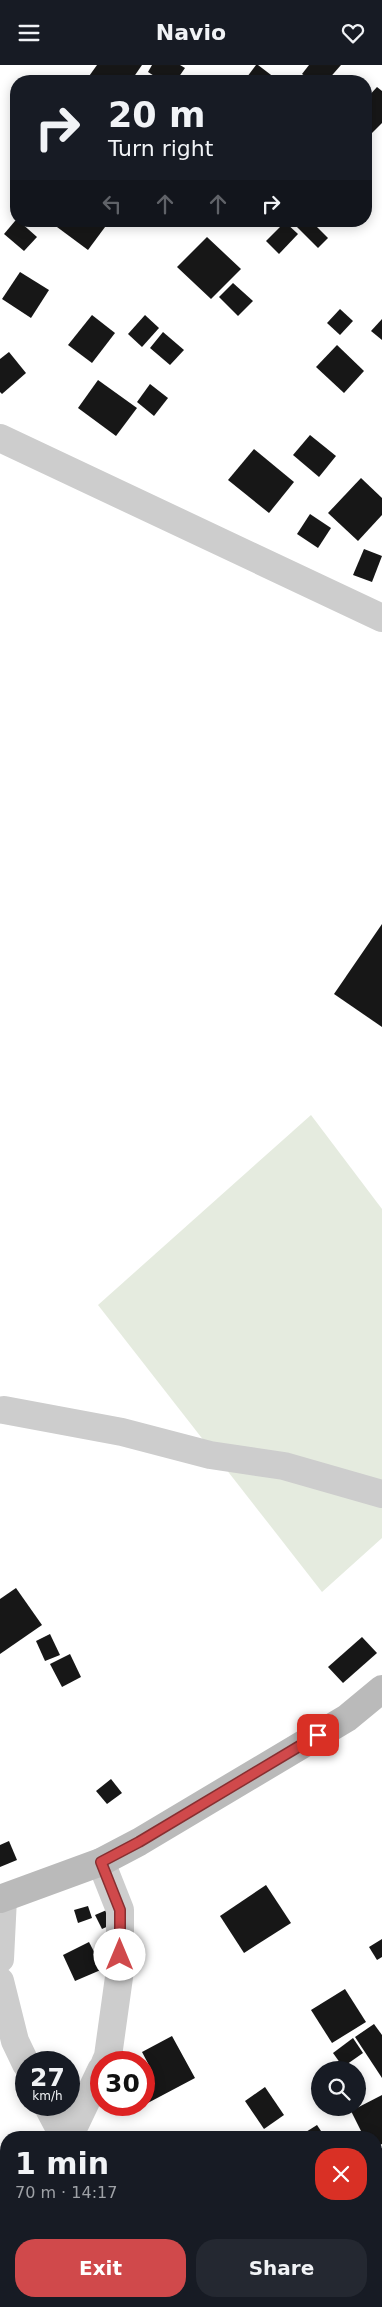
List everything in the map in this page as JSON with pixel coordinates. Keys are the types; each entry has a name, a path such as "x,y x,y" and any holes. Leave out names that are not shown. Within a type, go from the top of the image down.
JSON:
{"main road":[{"path":"1,1898 101,1862 139,1842 347,1718 382,1689"}],"street":[{"path":"0,438 382,618"},
{"path":"4,1410 122,1432 210,1455 284,1466 382,1494"},
{"path":"101,1862 120,1910 120,1970 109,2051"},
{"path":"0,1959 1,1898"},
{"path":"0,1981 15,2041 20,2051"},
{"path":"72,2131 90,2092"},
{"path":"53,2116 61,2131"}],"shaded area":[{"path":"311,1115 382,1209 382,1538 322,1592 98,1305"}],"building":[{"path":"97,65 142,65 135,75 90,75"},
{"path":"152,65 180,65 185,68 180,75 153,75 148,72"},
{"path":"258,65 271,75 248,75"},
{"path":"309,65 341,65 332,75 302,74"},
{"path":"377,87 382,91 382,123 372,133 372,92"},
{"path":"10,227 26,227 37,237 24,251 4,234"},
{"path":"57,227 105,227 88,250"},
{"path":"280,227 290,227 298,234 279,254 266,241"},
{"path":"297,227 317,227 328,238 318,248"},
{"path":"207,237 241,269 211,299 177,267"},
{"path":"20,272 49,290 31,318 2,299"},
{"path":"233,283 253,301 238,316 219,297"},
{"path":"340,309 353,321 340,335 327,323"},
{"path":"92,315 115,333 92,363 68,345"},
{"path":"145,315 159,328 142,347 128,334"},
{"path":"382,319 382,340 371,331"},
{"path":"163,332 184,350 170,365 150,348"},
{"path":"337,345 364,371 344,393 316,367"},
{"path":"9,352 26,373 2,394 0,392 0,359"},
{"path":"98,380 137,408 116,436 78,408"},
{"path":"150,384 168,398 154,416 137,402"},
{"path":"310,435 336,456 319,477 293,455"},
{"path":"254,449 294,482 269,513 228,480"},
{"path":"361,478 382,498 382,515 358,541 328,513"},
{"path":"310,514 331,528 318,548 297,534"},
{"path":"364,549 382,556 372,582 353,575"},
{"path":"382,924 382,1027 334,994"},
{"path":"16,1588 42,1625 0,1654 0,1599"},
{"path":"50,1634 60,1655 45,1661 36,1641"},
{"path":"362,1637 377,1653 343,1683 328,1667"},
{"path":"70,1654 81,1677 62,1687 50,1664"},
{"path":"111,1779 122,1793 107,1804 96,1791"},
{"path":"9,1841 17,1860 0,1867 0,1845"},
{"path":"266,1885 291,1923 244,1953 220,1916"},
{"path":"88,1906 92,1918 78,1923 74,1910"},
{"path":"109,1909 115,1923 102,1929 95,1915"},
{"path":"382,1939 382,1957 377,1960 369,1947"},
{"path":"89,1942 103,1969 75,1981 63,1955"},
{"path":"345,1989 366,2022 332,2043 311,2010"},
{"path":"374,2024 382,2035 382,2078 355,2037"},
{"path":"172,2036 195,2078 155,2099 155,2051 144,2051"},
{"path":"353,2038 363,2053 352,2061 339,2061 333,2053"},
{"path":"265,2087 284,2115 264,2129 245,2101"},
{"path":"382,2095 382,2131 361,2131 354,2116 366,2116 366,2103"},
{"path":"317,2125 321,2131 308,2131"}],"route":[{"path":"120,1955 120,1910 101,1862 139,1842 318,1735"}]}
